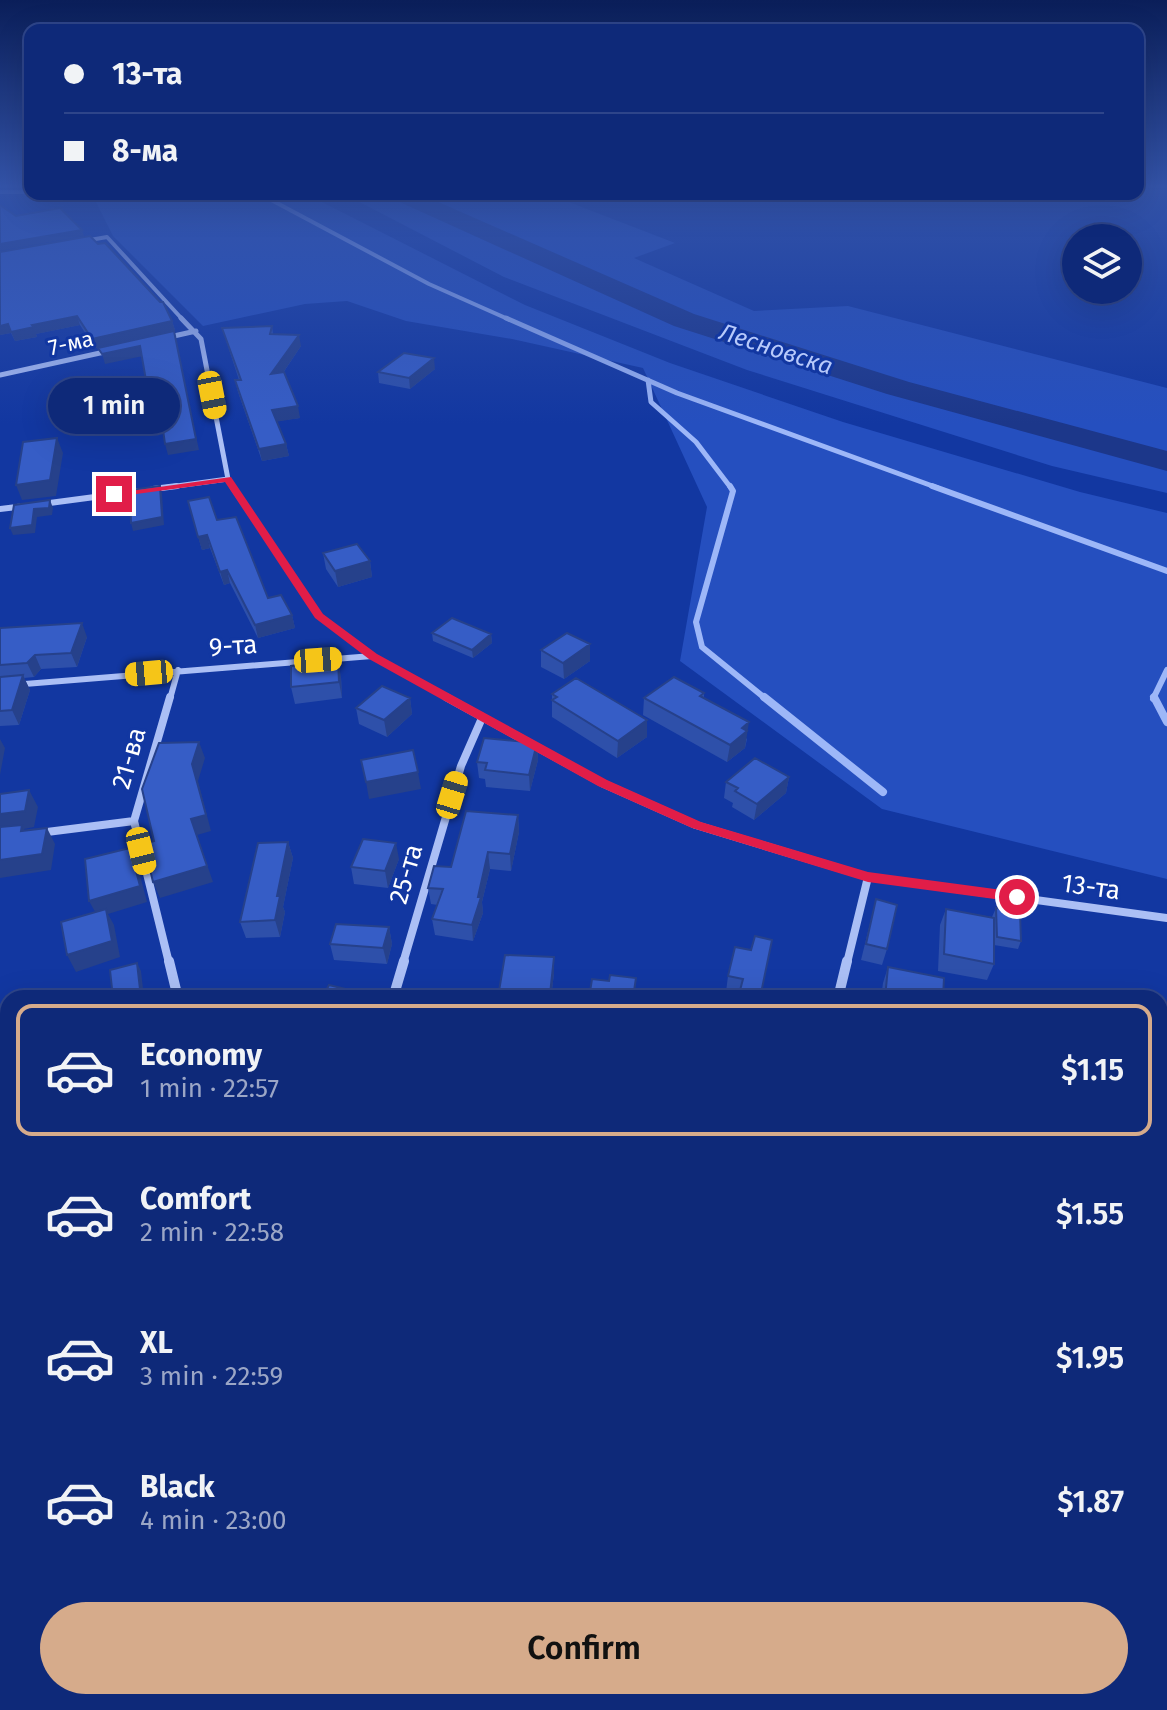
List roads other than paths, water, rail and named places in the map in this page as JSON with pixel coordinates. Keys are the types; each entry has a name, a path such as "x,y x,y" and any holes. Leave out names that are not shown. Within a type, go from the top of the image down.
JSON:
{"street":[{"name":"13-та","path":"133,265 201,339 228,479 319,616 373,656 602,783 696,825 868,877 1167,918"},
{"path":"151,342 196,331"},
{"name":"7-ма","path":"0,375 120,348"},
{"path":"0,509 228,479"},
{"name":"9-та","path":"0,686 373,656"},
{"name":"21-ва","path":"176,990 134,821 178,670"},
{"name":"25-та","path":"395,990 461,766 482,718"},
{"path":"30,835 134,821"},
{"path":"840,990 868,877"}],"waterway":[{"path":"393,265 510,320"},
{"name":"Лесновска","path":"560,265 684,320 898,388 1167,461"},
{"path":"506,318 648,380"},
{"path":"648,380 938,488"},
{"path":"648,380 651,402 696,442 731,488"},
{"path":"730,486 733,491 696,622 702,647 766,699"},
{"path":"932,486 1167,571"},
{"path":"1153,699 1167,670"},
{"path":"764,697 883,792"},
{"path":"1154,697 1167,722"}]}
